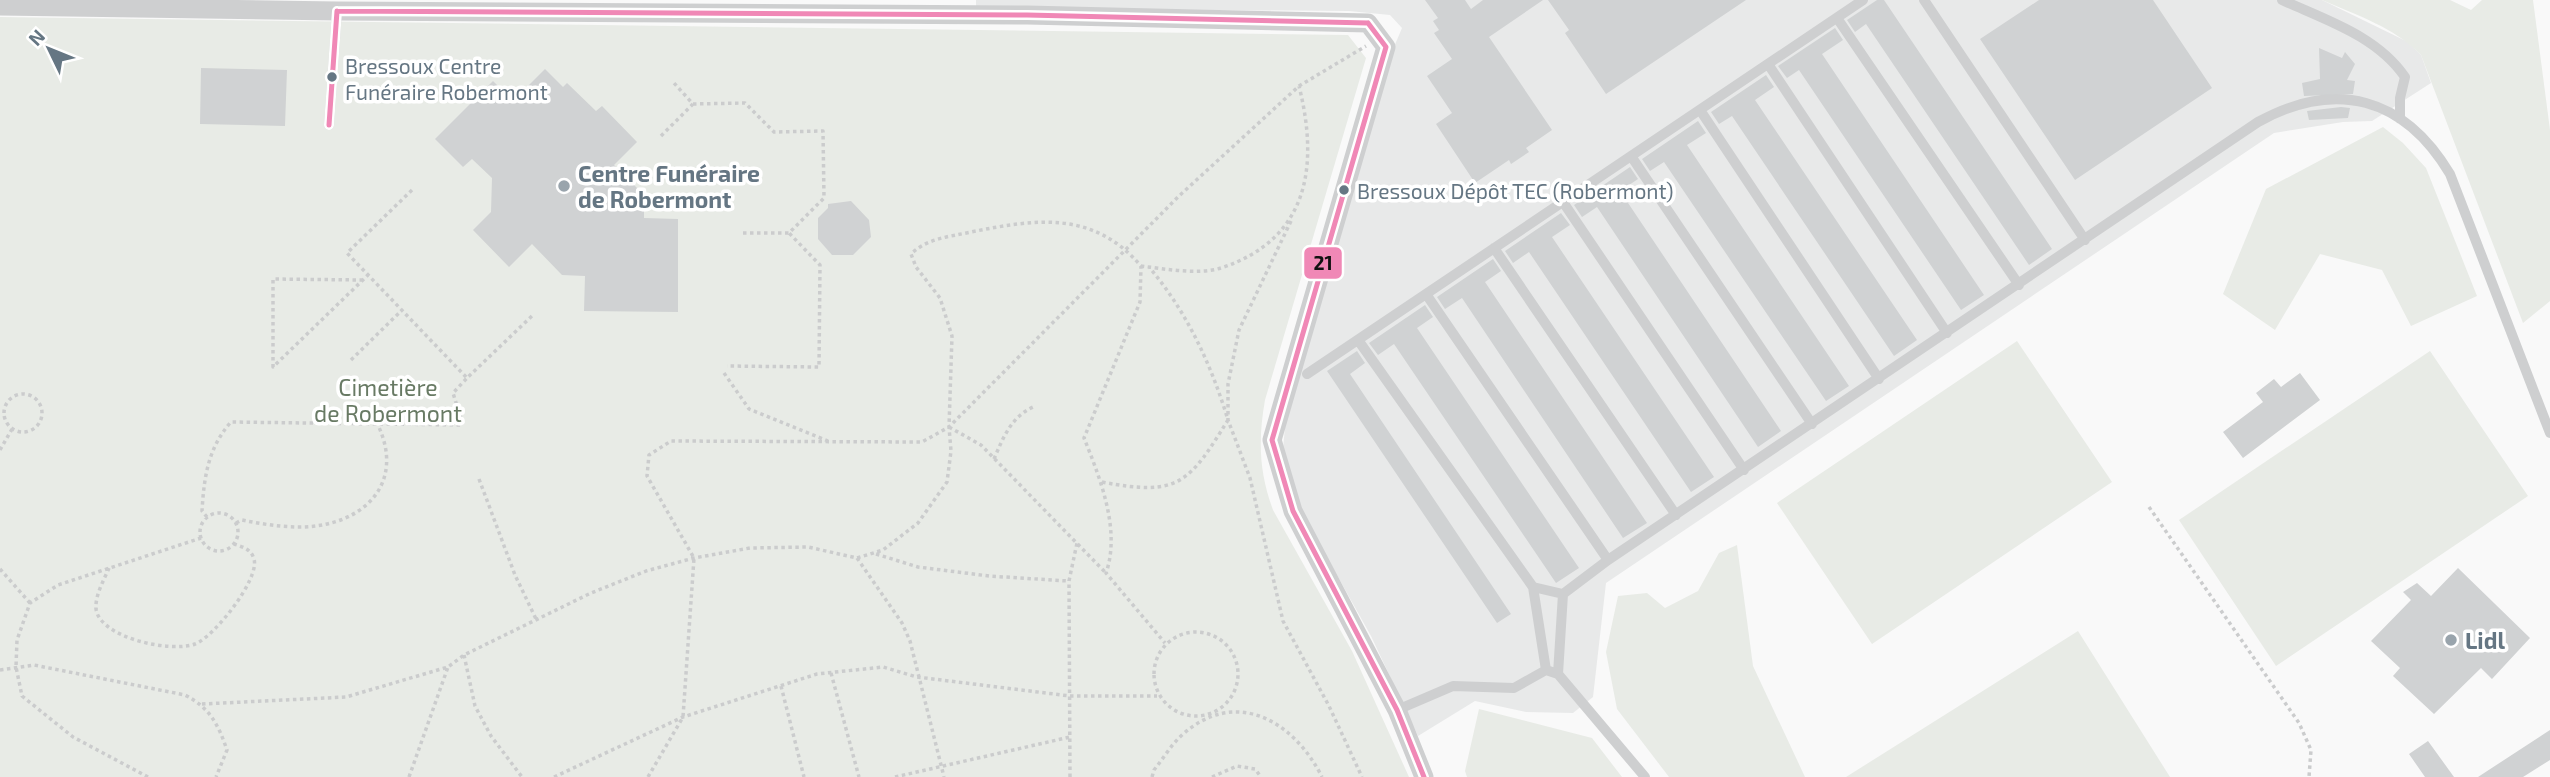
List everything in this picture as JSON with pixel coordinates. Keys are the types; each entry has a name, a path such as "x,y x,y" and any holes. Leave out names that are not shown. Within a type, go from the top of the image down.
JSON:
{"street":[{"path":"0,6 337,12 624,6 1368,23 1386,47 1272,440 1293,511 1397,710 1424,777"}],"lane":[{"path":"1307,374 1863,0"},
{"path":"1924,0 2085,240"},
{"path":"2282,0 2363,37 2391,57 2405,77 2400,98 2400,118"},
{"path":"329,125 337,12"},
{"path":"1836,18 2019,285"},
{"path":"1768,64 1947,333"},
{"path":"1558,674 1563,594 1608,560 2280,110 2310,100 2342,98 2378,106 2400,118 2428,143 2450,174 2550,433"},
{"path":"1700,110 1879,379"},
{"path":"1631,156 1812,424"},
{"path":"1563,202 1744,470"},
{"path":"1494,248 1675,515"},
{"path":"1426,294 1608,560"},
{"path":"1358,340 1533,587 1546,670"},
{"path":"1533,587 1563,594"},
{"path":"1397,710 1454,687 1514,688 1546,670 1558,674 1645,777"}],"path":[{"path":"648,777 683,717 694,558 647,475 649,455 671,441 922,442 948,426 1179,196 1299,86 1380,38"},
{"path":"674,83 693,104"},
{"path":"1141,267 1219,268 1266,246 1291,221 1309,167 1309,125 1299,86"},
{"path":"660,136 693,104 745,103 774,132 822,131 824,198 789,233 743,233"},
{"path":"412,190 347,253 467,377"},
{"path":"202,704 346,697 448,667 464,655 536,619 646,571 694,558 750,548 807,547 858,558 883,550 918,523 947,482 951,451 948,426 951,336 940,298 916,267 911,254 924,242 1008,225 1058,220 1095,230 1127,250 1141,267 1140,302 1084,438 1102,482 1112,554 1106,573"},
{"path":"727,366 819,367 820,265 789,233"},
{"path":"1102,482 1157,489 1183,479 1204,459 1228,420 1215,378 1196,338 1149,267"},
{"path":"363,280 273,279 274,368 293,348 363,280 368,275"},
{"path":"351,360 402,310"},
{"path":"207,517 202,511 204,483 216,439 230,422 463,425 453,393 534,314"},
{"path":"724,373 749,409 830,442"},
{"path":"19,394 33,397 42,409 39,424 27,432 12,429 4,417 7,402 19,394"},
{"path":"994,459 1004,434 1022,412 1033,407"},
{"path":"236,523 242,520 303,527 335,521 362,508 381,491 386,470 387,444 377,423"},
{"path":"948,426 981,445 1106,573 1165,643"},
{"path":"0,450 12,429"},
{"path":"479,479 515,575 536,619"},
{"path":"2149,507 2299,723 2311,750 2309,777"},
{"path":"225,513 236,523 238,530 234,544 229,548 215,551 201,538 200,527 207,517 225,513"},
{"path":"148,777 73,737 22,696 16,667 17,640 30,603 58,585 201,538"},
{"path":"1070,777 1069,581 1077,543"},
{"path":"109,568 96,607 100,620 108,628 157,647 196,644 220,626 255,571 254,558 248,550 234,544"},
{"path":"874,553 918,567 989,576 1069,581"},
{"path":"858,558 902,623 917,662 917,677 944,777"},
{"path":"0,569 30,603"},
{"path":"1152,777 1154,770 1182,735 1217,714 1238,688 1239,664 1223,640 1192,630 1165,643 1152,669 1157,696 1180,716 1217,714 1253,712 1290,731 1312,757 1322,777"},
{"path":"464,655 475,706 491,736 522,777"},
{"path":"0,670 33,665 185,695 202,704 218,724 227,750 216,777"},
{"path":"409,777 448,667"},
{"path":"554,777 683,717 831,673 883,667 917,677 1070,696 1157,696"},
{"path":"831,673 859,777"},
{"path":"781,686 804,777"},
{"path":"895,777 1070,737"},
{"path":"1212,777 1237,766 1255,769 1261,777"}],"shaded area":[{"path":"976,0 2322,0 2408,42 2421,55 2431,83 2372,121 2343,122 2274,133 1606,583 1593,697 1573,713 1526,712 1475,701 1418,736 1371,636 1300,509 1283,449 1285,427 1391,54 1402,28 1390,15 1349,11 976,8"}],"green space":[{"path":"2322,0 2450,0 2471,10 2482,0 2533,0 2550,130 2550,301 2523,323 2421,55 2387,29"},
{"name":"Cimetière de Robermont","path":"0,17 1348,35 1366,58 1265,400 1261,456 1273,510 1352,651 1409,777 0,777"},
{"path":"2383,127 2403,143 2426,168 2477,296 2411,326 2382,270 2320,254 2275,330 2223,294 2266,189"},
{"path":"2017,341 2112,482 1872,644 1777,503"},
{"path":"2430,351 2528,496 2276,666 2179,520"},
{"path":"1737,545 1753,666 1805,777 1669,777 1617,709 1606,652 1618,596 1647,593 1665,608 1698,591 1719,553"},
{"path":"2078,631 2170,777 1846,777"},
{"path":"1479,709 1592,738 1622,777 1467,777 1465,771"}],"building":[{"path":"1425,0 1465,0 1471,9 1483,0 1543,0 1489,37 1552,130 1526,148 1529,152 1511,164 1509,160 1475,183 1436,124 1452,113 1427,76 1452,59 1434,33 1439,30 1433,21 1438,18"},
{"path":"1548,0 1746,0 1606,94 1565,33 1569,30"},
{"path":"1877,0 1884,0 2052,249 2029,265 1866,24 1855,32 1847,20"},
{"path":"2039,0 2153,0 2212,88 2075,180 1980,39"},
{"path":"1835,28 1843,40 1822,54 1984,295 1961,310 1799,70 1787,78 1778,66"},
{"path":"2319,48 2342,58 2345,52 2355,64 2347,80 2355,81 2353,94 2304,96 2302,83 2320,79"},
{"path":"201,68 287,70 285,126 200,124"},
{"name":"Centre Funéraire de Robermont","path":"545,69 563,87 567,83 596,111 602,106 637,142 614,165 644,195 644,218 678,219 678,312 584,311 585,276 562,275 532,244 509,267 473,230 491,212 492,178 472,159 463,167 435,139 493,81 513,101"},
{"path":"1766,75 1774,87 1755,100 1917,340 1894,356 1732,116 1719,124 1711,112"},
{"path":"2350,108 2348,118 2309,120 2307,111"},
{"path":"1698,121 1706,133 1687,145 1849,386 1826,401 1664,162 1650,171 1642,159"},
{"path":"1630,167 1638,179 1620,191 1781,431 1758,447 1597,207 1582,217 1574,205"},
{"path":"851,201 869,220 871,237 853,255 832,255 818,239 818,218 828,208 828,204"},
{"path":"1561,213 1570,225 1552,237 1714,477 1691,492 1529,252 1513,263 1505,251"},
{"path":"1493,259 1501,271 1485,282 1647,523 1623,538 1462,298 1445,309 1437,297"},
{"path":"1425,305 1433,317 1417,328 1579,568 1556,583 1394,344 1378,355 1369,343"},
{"path":"1357,351 1365,363 1350,374 1511,614 1497,623 1327,371"},
{"path":"2300,373 2320,400 2243,458 2223,432 2263,402 2256,393 2274,379 2281,387"},
{"name":"Lidl","path":"2458,568 2530,638 2492,679 2481,668 2434,714 2393,676 2400,668 2371,641 2411,600 2403,592 2417,583 2431,596"},
{"path":"2550,730 2550,760 2523,777 2478,777"},
{"path":"2428,741 2454,777 2425,777 2409,754"}],"transit line":[{"name":"21","path":"337,11 1027,15 1368,23"},
{"name":"21","path":"329,125 337,11"},
{"name":"21","path":"1368,23 1386,47 1272,440 1293,511 1397,710 1424,777"}],"place":[{"name":"Bressoux Centre Funéraire Robermont","path":"332,77"},
{"name":"Centre Funéraire de Robermont","path":"564,186"},
{"name":"Bressoux Dépôt TEC (Robermont)","path":"1344,190"},
{"name":"Lidl","path":"2451,640"}]}
